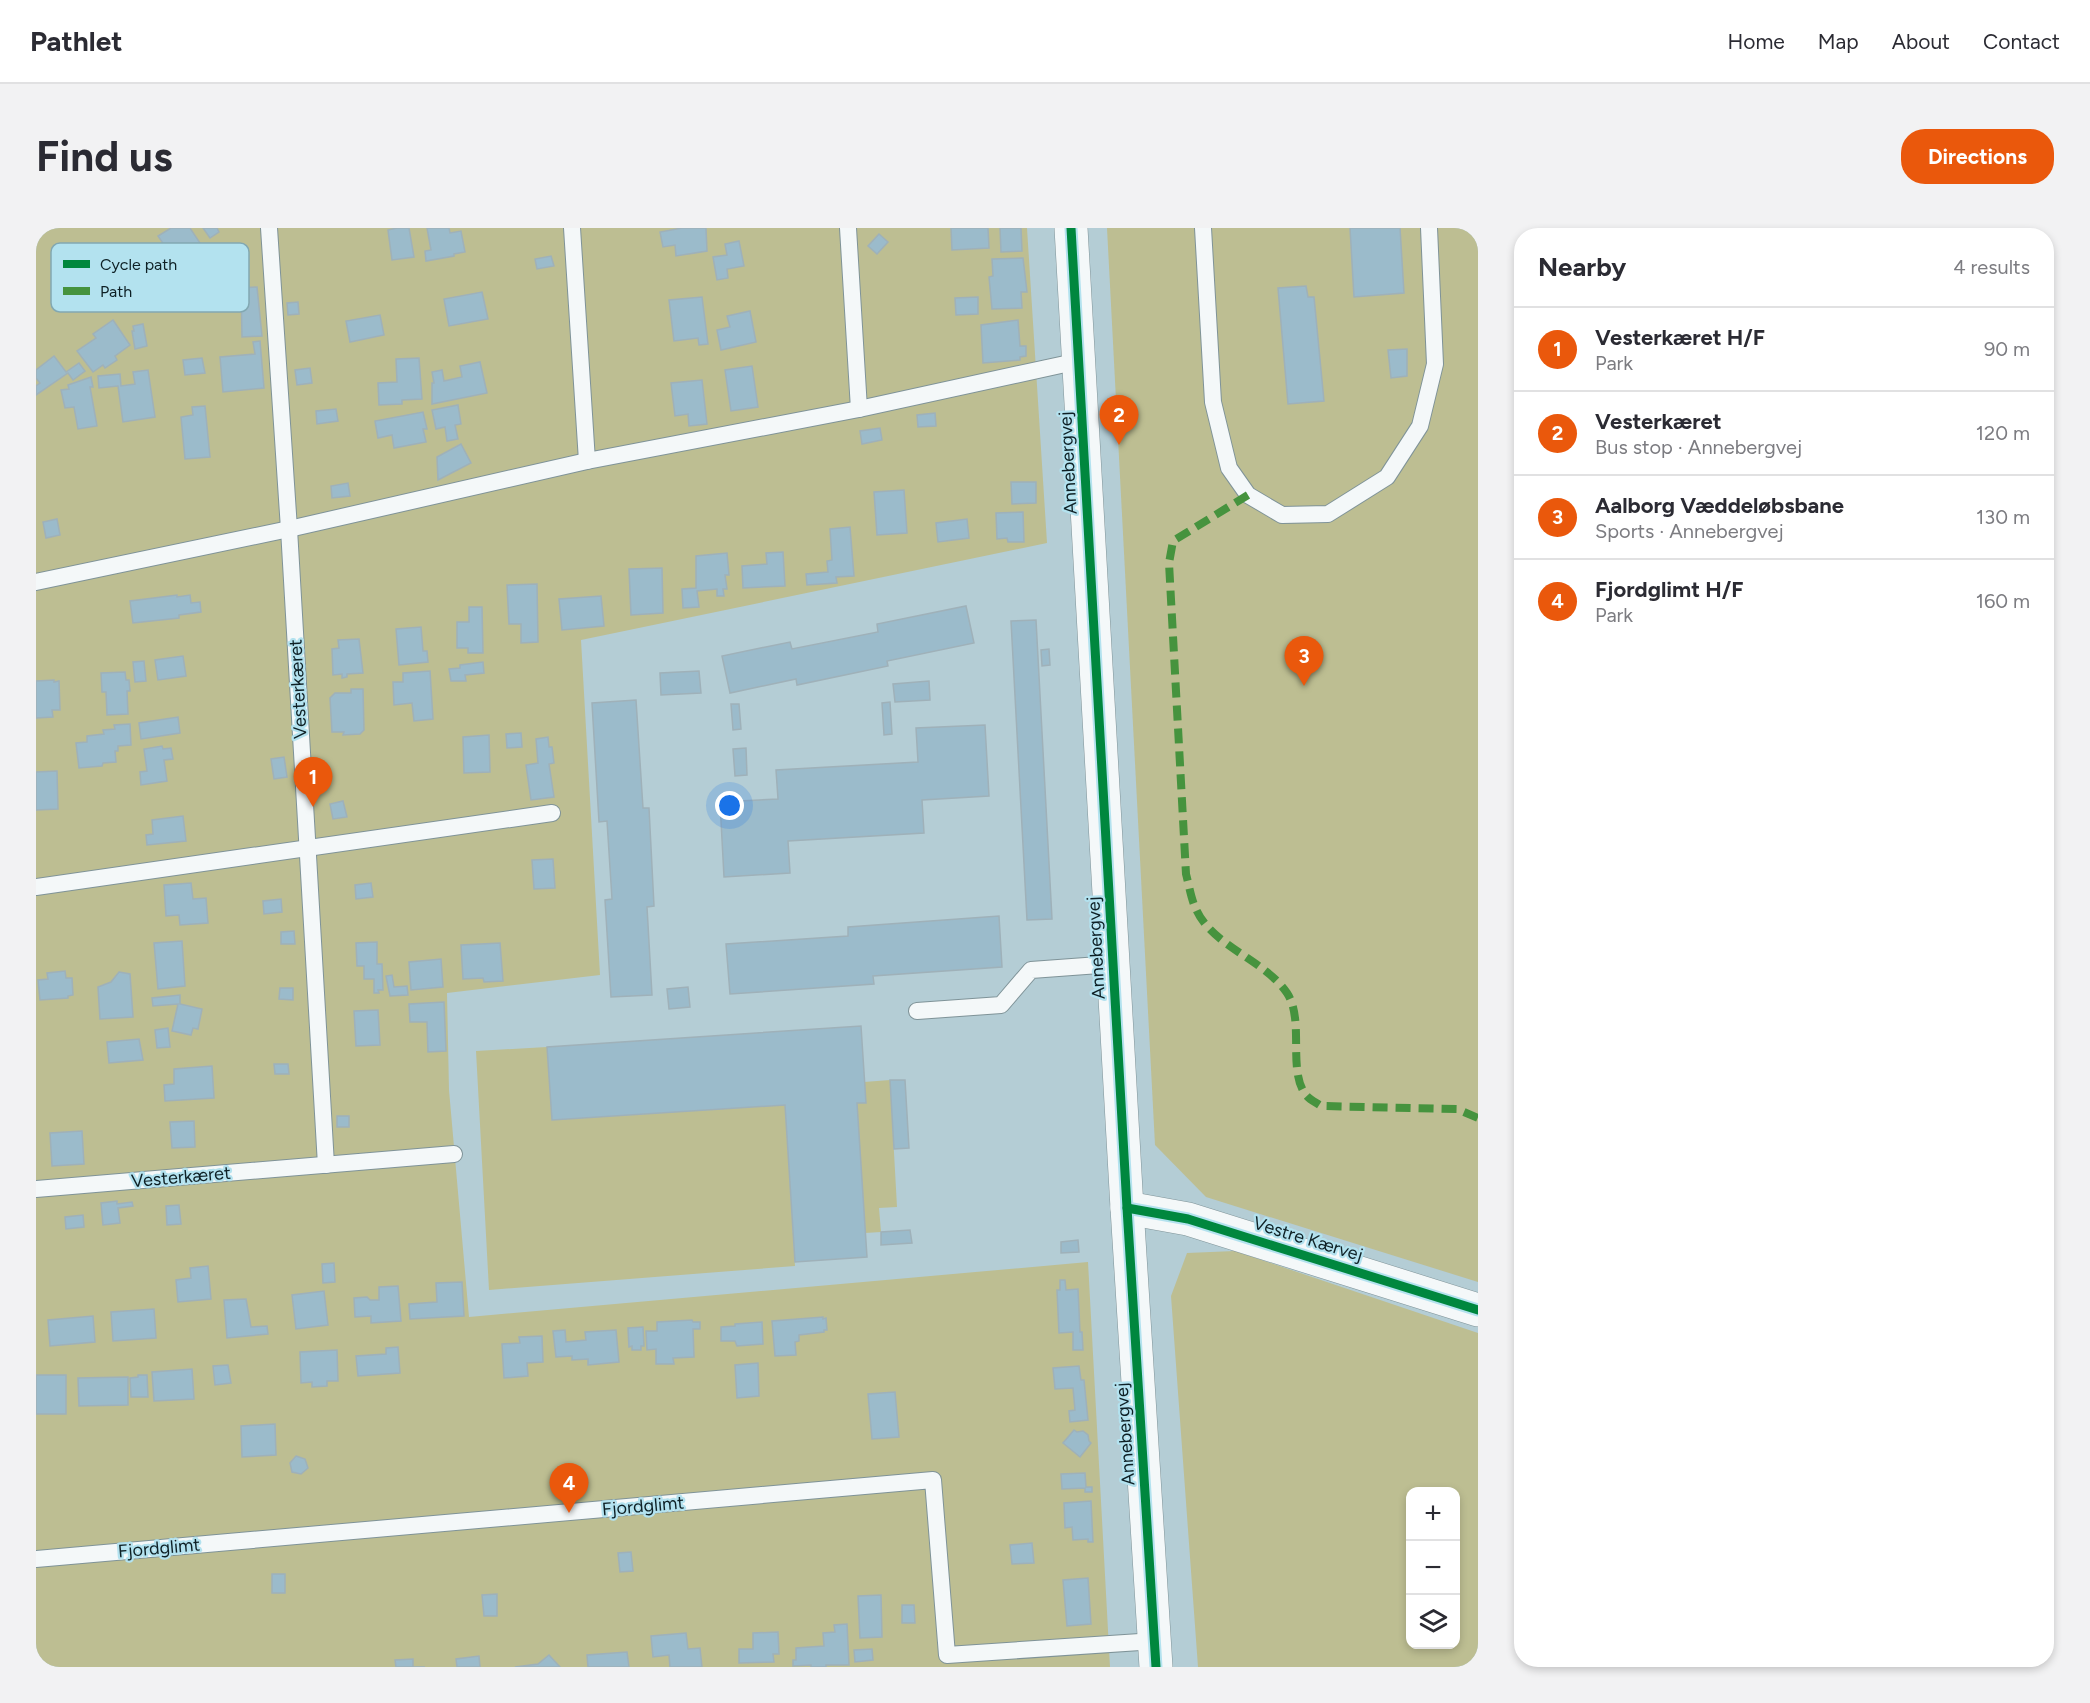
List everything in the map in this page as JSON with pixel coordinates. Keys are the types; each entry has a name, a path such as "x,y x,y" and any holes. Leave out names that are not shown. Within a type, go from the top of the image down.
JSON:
{"street":[{"name":"Annebergvej","path":"1071,228 1127,1208 1156,1654"},
{"name":"Vestre Kærvej","path":"1127,1208 1188,1219 1478,1310"}],"lane":[{"name":"Vesterkæret","path":"269,228 326,1166"},
{"path":"572,228 587,461"},
{"path":"848,228 859,409"},
{"path":"1203,228 1213,402 1229,468 1248,495 1282,515 1328,514 1387,477 1420,426 1435,364 1429,228"},
{"path":"36,582 289,529 587,461 859,409 1079,361"},
{"path":"36,887 552,813"},
{"path":"916,1011 1001,1005 1031,970 1113,964"},
{"name":"Vesterkæret","path":"36,1189 454,1154"},
{"name":"Fjordglimt","path":"36,1558 933,1480 947,1661 1156,1654"}],"green space":[{"path":"36,228 1027,228 1047,543 581,640 600,975 447,993 449,1090 469,1317 1088,1262 1110,1667 36,1667"},
{"path":"1107,228 1478,228 1478,1282 1206,1197 1155,1145"},
{"path":"547,1047 552,1120 785,1105 795,1266 489,1290 476,1051"},
{"path":"890,1080 897,1207 879,1208 881,1232 865,1233 857,1103 866,1102 864,1082"},
{"path":"1235,1251 1478,1333 1478,1667 1198,1667 1171,1296 1187,1253"}],"building":[{"path":"171,228 190,228 200,243 163,243 158,236"},
{"path":"203,228 217,228 219,232 210,238"},
{"path":"409,228 414,257 392,260 388,230"},
{"path":"427,228 449,228 450,233 461,231 465,252 426,261 425,251 431,250"},
{"path":"682,228 706,228 707,251 676,256 675,245 663,247 660,232"},
{"path":"951,228 988,228 989,248 952,250"},
{"path":"1000,228 1021,228 1022,251 1001,252"},
{"path":"1350,228 1400,228 1404,293 1354,297"},
{"path":"879,234 888,242 877,254 868,246"},
{"path":"739,241 744,266 727,269 728,278 717,280 713,257 727,255 725,244"},
{"path":"551,256 554,266 537,269 535,259"},
{"path":"1023,258 1027,292 1021,292 1022,308 992,309 989,277 993,276 992,259"},
{"path":"1306,286 1308,297 1314,297 1324,401 1288,404 1278,288"},
{"path":"257,287 262,336 242,337 241,312 249,312 249,288"},
{"path":"482,292 488,319 449,326 444,299"},
{"path":"702,297 708,344 699,345 698,338 674,341 669,300"},
{"path":"978,297 978,314 956,315 955,298"},
{"path":"298,302 299,314 288,315 287,303"},
{"path":"750,311 756,342 721,350 717,330 730,327 727,316"},
{"path":"380,315 384,335 350,342 346,321"},
{"path":"113,320 130,345 115,356 117,360 93,372 77,351 96,338 93,334"},
{"path":"1018,320 1020,346 1026,346 1026,356 1020,357 1020,360 983,363 981,325"},
{"path":"143,324 147,346 135,349 133,326"},
{"path":"260,341 264,388 223,392 220,357 255,354 253,342"},
{"path":"1407,349 1407,376 1391,378 1388,350"},
{"path":"54,356 66,372 79,363 85,371 73,380 68,373 36,395 36,386 40,383 36,378 36,370"},
{"path":"202,358 205,373 185,375 183,360"},
{"path":"419,358 422,399 402,400 402,404 379,405 378,383 397,382 396,359"},
{"path":"480,362 487,393 432,404 432,383 434,383 432,372 442,370 444,381 462,377 460,366"},
{"path":"752,366 758,407 731,411 725,370"},
{"path":"310,368 312,383 297,385 295,370"},
{"path":"148,370 155,417 123,422 118,386 99,388 98,376 120,374 121,386 135,384 133,372"},
{"path":"91,377 93,387 90,387 97,426 78,429 74,407 65,408 61,390 69,389 68,385"},
{"path":"702,380 707,424 689,426 688,414 675,416 671,383"},
{"path":"458,405 461,424 455,425 458,439 447,441 445,427 436,429 432,410"},
{"path":"205,406 210,457 185,459 181,417 193,415 192,407"},
{"path":"336,409 338,421 317,424 316,411"},
{"path":"423,412 427,429 423,429 426,442 394,448 392,435 378,438 375,421"},
{"path":"935,413 936,426 918,427 917,415"},
{"path":"880,428 882,440 862,444 860,431"},
{"path":"461,444 471,463 438,480 437,457"},
{"path":"1011,482 1036,482 1036,503 1012,504"},
{"path":"348,483 350,496 332,498 331,486"},
{"path":"904,490 907,533 877,535 874,492"},
{"path":"1023,512 1024,542 1008,542 1007,538 997,539 996,513"},
{"path":"57,519 60,535 46,538 43,522"},
{"path":"967,519 969,538 938,542 936,523"},
{"path":"850,527 854,576 836,577 837,583 807,585 806,574 828,572 827,561 832,560 830,529"},
{"path":"783,552 785,586 743,588 742,566 767,564 766,553"},
{"path":"727,553 729,575 725,575 727,589 723,589 724,596 717,596 717,589 697,591 699,607 683,608 682,589 696,588 696,556"},
{"path":"662,568 663,613 631,615 629,569"},
{"path":"537,584 538,642 521,643 521,624 509,624 507,585"},
{"path":"177,595 177,597 190,595 191,603 200,602 201,612 179,615 179,618 133,623 130,601"},
{"path":"601,596 604,626 562,630 559,599"},
{"path":"966,606 974,643 887,661 888,666 797,685 796,679 730,693 722,656 790,642 792,649 878,632 877,624"},
{"path":"469,607 482,607 483,653 468,653 468,648 457,648 457,622 469,622"},
{"path":"1036,620 1052,919 1027,920 1011,621"},
{"path":"421,627 423,651 427,651 428,662 399,665 396,629"},
{"path":"359,639 363,673 347,674 347,677 342,678 342,674 333,675 332,649 339,648 338,640"},
{"path":"1049,649 1050,665 1042,666 1041,650"},
{"path":"183,656 186,676 158,680 155,660"},
{"path":"144,661 146,681 135,682 133,662"},
{"path":"483,662 484,673 465,675 466,681 451,681 449,669"},
{"path":"430,671 433,719 414,721 412,703 394,705 393,682 403,682 403,673"},
{"path":"699,671 701,693 661,695 660,673"},
{"path":"125,672 126,680 129,680 130,691 127,691 128,714 107,715 106,692 102,692 101,673"},
{"path":"54,680 54,682 59,681 60,710 52,710 53,717 36,718 36,681"},
{"path":"929,681 930,700 895,702 893,684"},
{"path":"351,689 363,689 364,730 360,734 343,735 344,732 332,732 330,698 335,693 351,693"},
{"path":"636,700 643,808 649,808 654,906 647,907 652,995 611,997 605,900 612,899 607,821 599,822 592,703"},
{"path":"890,702 892,734 884,735 882,703"},
{"path":"731,704 739,704 741,729 733,730"},
{"path":"178,717 180,733 141,739 139,723"},
{"path":"130,724 131,745 118,746 118,751 115,751 116,762 79,768 76,743 87,742 87,736 104,734 103,730 115,729 114,725"},
{"path":"985,725 989,796 922,800 924,833 788,841 790,873 724,877 720,802 778,799 776,770 918,762 916,728"},
{"path":"521,733 522,747 507,748 506,734"},
{"path":"489,735 490,772 464,773 463,737"},
{"path":"548,737 554,763 549,764 554,797 531,800 526,765 538,763 536,739"},
{"path":"162,746 163,749 171,748 173,759 164,760 167,781 141,785 140,772 147,771 144,749"},
{"path":"746,748 747,775 735,776 733,749"},
{"path":"284,757 287,777 274,779 271,759"},
{"path":"57,771 58,809 36,810 36,772"},
{"path":"343,801 347,817 333,819 330,804"},
{"path":"183,816 186,841 147,845 146,835 153,834 152,820"},
{"path":"553,859 555,888 534,889 532,860"},
{"path":"191,883 193,899 206,898 208,923 180,925 179,915 166,916 164,885"},
{"path":"371,883 373,897 356,899 355,885"},
{"path":"281,899 282,912 264,914 263,901"},
{"path":"999,916 1002,967 873,976 874,984 730,994 726,944 848,936 848,927"},
{"path":"294,931 295,944 281,944 281,932"},
{"path":"182,941 185,986 158,989 154,943"},
{"path":"377,942 377,964 382,964 383,990 374,993 374,979 364,979 364,966 357,966 356,943"},
{"path":"500,943 503,981 484,982 483,978 463,979 461,945"},
{"path":"441,959 443,987 411,990 409,962"},
{"path":"65,971 66,978 72,978 73,995 68,998 40,1000 38,980 48,979 47,973"},
{"path":"119,972 130,974 133,1017 100,1019 98,987 111,982"},
{"path":"392,975 394,987 407,986 408,995 390,996 386,976"},
{"path":"688,987 690,1007 669,1009 667,989"},
{"path":"280,988 293,988 293,1000 279,999"},
{"path":"180,995 180,1004 202,1009 198,1029 193,1028 191,1035 172,1031 178,1004 153,1006 152,998"},
{"path":"444,1002 446,1051 428,1052 427,1022 410,1022 409,1004"},
{"path":"378,1010 380,1045 356,1046 354,1011"},
{"path":"861,1026 866,1103 857,1103 867,1257 795,1262 785,1105 552,1120 547,1047"},
{"path":"168,1028 170,1047 157,1048 155,1030"},
{"path":"139,1039 143,1060 109,1063 107,1042"},
{"path":"274,1064 288,1064 289,1074 275,1074"},
{"path":"212,1066 214,1098 165,1101 164,1085 174,1084 174,1069"},
{"path":"890,1080 905,1080 909,1148 894,1149"},
{"path":"337,1116 349,1116 349,1127 337,1127"},
{"path":"194,1121 195,1147 172,1148 170,1122"},
{"path":"82,1131 84,1164 52,1166 50,1133"},
{"path":"117,1201 117,1204 132,1202 133,1206 118,1208 120,1223 103,1225 101,1203"},
{"path":"179,1205 181,1224 167,1225 166,1206"},
{"path":"83,1215 84,1227 66,1229 65,1217"},
{"path":"910,1230 912,1243 881,1245 881,1232"},
{"path":"1078,1240 1079,1252 1061,1253 1061,1242"},
{"path":"334,1263 335,1282 323,1283 322,1264"},
{"path":"208,1266 211,1299 178,1302 176,1280 191,1278 190,1268"},
{"path":"1060,1280 1065,1280 1066,1290 1078,1289 1083,1350 1073,1350 1073,1332 1059,1333 1057,1290 1060,1290"},
{"path":"462,1282 464,1316 410,1319 409,1304 437,1302 436,1283"},
{"path":"398,1286 401,1321 371,1323 371,1316 355,1317 354,1298 367,1297 370,1300 379,1300 379,1287"},
{"path":"324,1291 328,1325 296,1329 292,1295"},
{"path":"246,1299 251,1327 267,1326 268,1334 227,1338 224,1300"},
{"path":"154,1309 156,1338 113,1341 111,1312"},
{"path":"93,1316 95,1342 50,1346 48,1320"},
{"path":"823,1317 823,1319 826,1318 827,1330 799,1335 799,1341 795,1342 796,1355 775,1356 772,1321"},
{"path":"692,1320 700,1322 700,1329 693,1329 694,1357 673,1358 674,1364 656,1364 656,1349 647,1350 646,1331 657,1331 657,1322"},
{"path":"762,1322 763,1344 737,1346 735,1341 721,1341 721,1327"},
{"path":"643,1327 644,1346 641,1346 641,1350 632,1350 632,1346 629,1347 628,1328"},
{"path":"565,1330 566,1342 586,1340 585,1332 616,1330 619,1362 588,1365 588,1359 572,1360 572,1356 556,1357 553,1331"},
{"path":"542,1336 543,1362 527,1363 528,1376 504,1378 502,1344 520,1343 519,1337"},
{"path":"398,1347 400,1373 358,1376 356,1356 386,1354 386,1348"},
{"path":"337,1350 338,1381 327,1381 327,1386 312,1387 312,1382 301,1383 300,1352"},
{"path":"758,1363 759,1396 737,1398 735,1365"},
{"path":"228,1365 231,1383 215,1385 213,1366"},
{"path":"1079,1366 1081,1380 1084,1380 1088,1420 1070,1422 1069,1411 1075,1410 1073,1388 1055,1389 1053,1368"},
{"path":"192,1369 194,1399 154,1401 152,1372"},
{"path":"36,1375 66,1375 66,1414 36,1414"},
{"path":"138,1375 147,1375 148,1397 131,1397 130,1378 138,1377"},
{"path":"128,1377 128,1405 79,1406 78,1378"},
{"path":"895,1392 899,1437 872,1439 868,1394"},
{"path":"275,1424 276,1455 242,1457 241,1426"},
{"path":"1074,1430 1083,1431 1088,1435 1091,1443 1080,1457 1063,1443"},
{"path":"296,1456 305,1459 308,1468 301,1474 292,1472 290,1463"},
{"path":"1085,1473 1086,1487 1092,1487 1092,1492 1085,1492 1085,1488 1062,1489 1061,1474"},
{"path":"1091,1501 1093,1542 1088,1542 1088,1539 1073,1540 1072,1527 1065,1528 1064,1503"},
{"path":"1032,1543 1034,1563 1012,1564 1010,1545"},
{"path":"631,1552 633,1571 620,1572 618,1553"},
{"path":"272,1574 285,1574 285,1593 272,1593"},
{"path":"1088,1578 1091,1624 1067,1626 1063,1580"},
{"path":"497,1594 497,1616 484,1616 482,1595"},
{"path":"881,1595 882,1637 860,1638 858,1596"},
{"path":"902,1605 914,1605 915,1623 902,1623"},
{"path":"847,1624 849,1665 793,1666 793,1660 796,1660 796,1648 824,1646 823,1633 835,1632 834,1625"},
{"path":"778,1632 779,1654 773,1654 774,1662 739,1663 739,1649 753,1649 753,1633"},
{"path":"686,1633 688,1649 700,1648 702,1667 670,1667 669,1655 653,1657 651,1636"},
{"path":"872,1649 873,1660 855,1662 854,1650"},
{"path":"627,1652 629,1667 588,1667 587,1655"},
{"path":"549,1655 560,1667 515,1667 538,1664"},
{"path":"479,1656 480,1667 457,1667 456,1659"},
{"path":"413,1659 413,1667 396,1667 395,1660"}],"marked path":[{"path":"1248,495 1173,541 1169,563 1186,874 1194,905 1214,933 1266,971 1287,993 1295,1017 1296,1059 1300,1085 1309,1098 1321,1106 1457,1109 1478,1118"}],"cycle path":[{"path":"1071,228 1127,1208 1156,1667"},
{"path":"1127,1208 1188,1219 1478,1310"}],"place":[{"name":"Vesterkæret","path":"1119,445"},
{"name":"Aalborg Væddeløbsbane","path":"1304,686"},
{"name":"Vesterkæret H/F","path":"313,807"},
{"name":"Fjordglimt H/F","path":"569,1513"}]}
